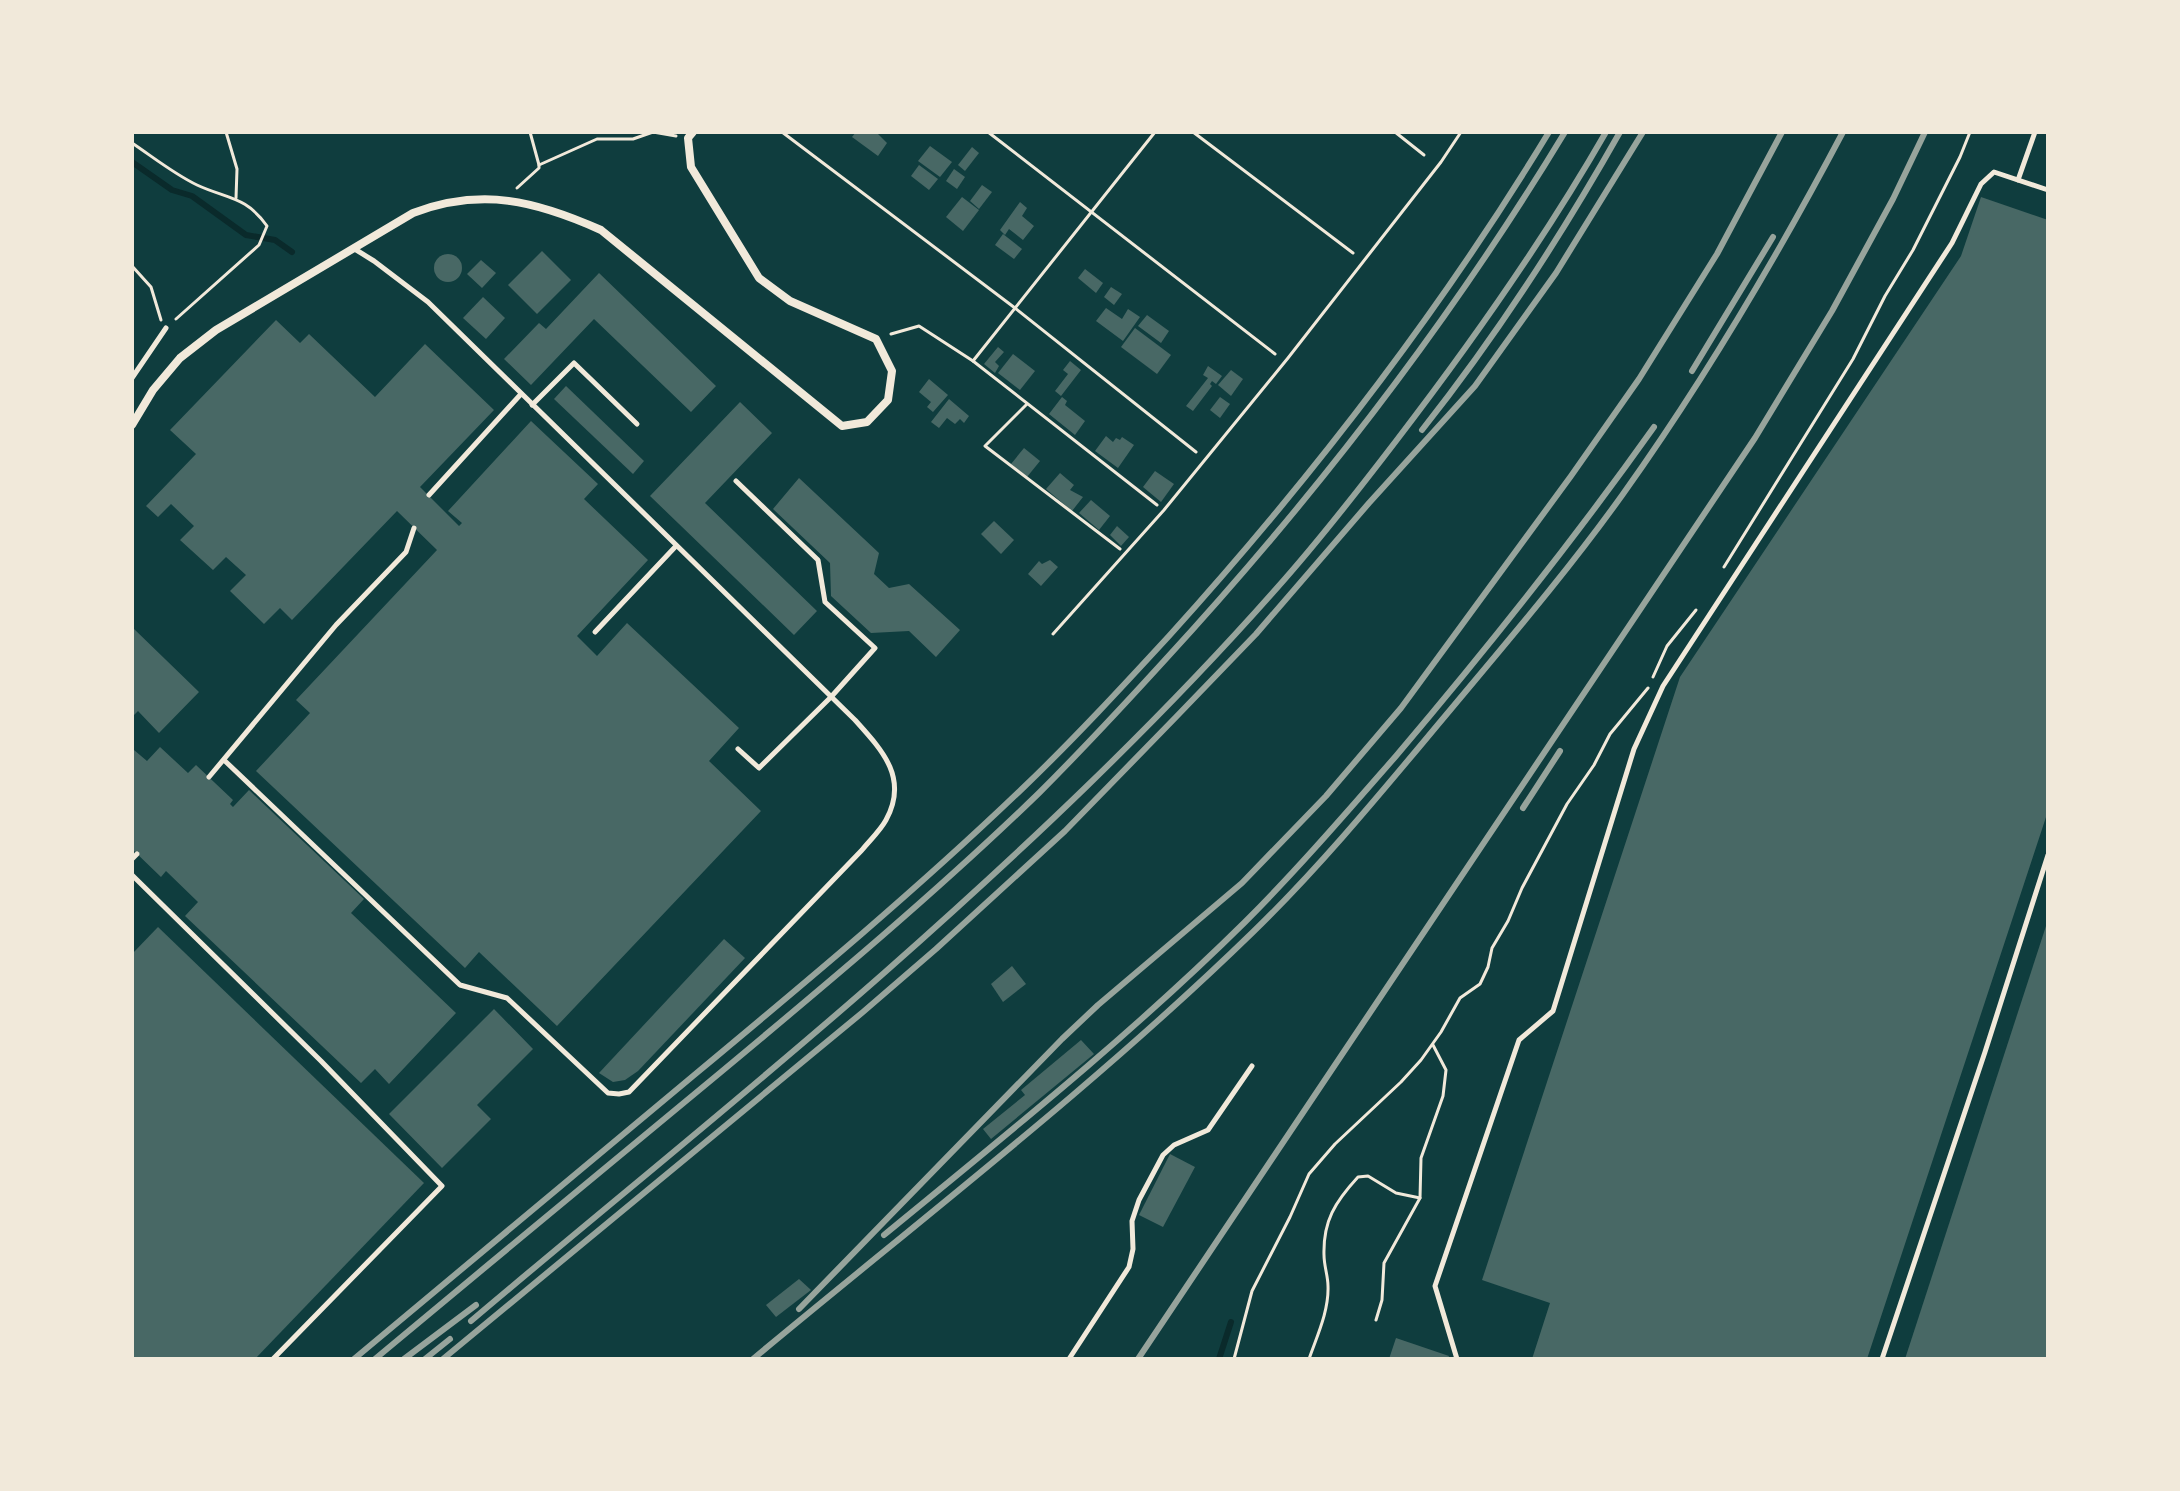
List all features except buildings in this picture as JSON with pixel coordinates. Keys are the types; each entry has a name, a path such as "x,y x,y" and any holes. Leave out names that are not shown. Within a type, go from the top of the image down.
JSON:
{"street":[{"path":"132,425 153,390 180,358 216,330 353,247 413,213 439,203 506,199 563,213 601,230 842,426 867,422 888,400 892,371 876,339 790,301 759,278 691,167 688,134"}],"lane":[{"path":"2018,180 2035,132"},
{"path":"1457,1359 1435,1286 1519,1040 1553,1011 1634,749 1663,686 1952,243 1981,184 1994,172 2048,190"},
{"path":"225,761 460,985 507,998 608,1093 619,1094 629,1092 862,850 885,821 893,801 894,773 882,749 428,302 353,247"},
{"path":"132,378 166,328"},
{"path":"532,405 574,363 637,424"},
{"path":"429,495 521,394"},
{"path":"736,481 818,560 825,602 875,648 831,697 759,768 738,749"},
{"path":"209,777 336,625 406,552 414,528"},
{"path":"595,632 676,546"},
{"path":"1882,1359 2048,855"},
{"path":"132,875 321,1061 442,1186 273,1359"},
{"path":"1069,1359 1129,1267 1133,1249 1132,1221 1139,1200 1163,1155 1174,1145 1208,1130 1252,1066"}],"path":[{"path":"226,132 237,169 236,198"},
{"path":"506,199 539,168 530,132"},
{"path":"539,165 597,139 633,139 653,132 688,134"},
{"path":"782,132 1015,308 1196,452"},
{"path":"988,132 1275,354"},
{"path":"973,361 1155,132"},
{"path":"1193,132 1353,253"},
{"path":"1395,132 1424,155"},
{"path":"1053,634 1164,510 1288,358 1461,132"},
{"path":"1722,570 1853,359 1913,250 1970,132"},
{"path":"132,143 197,185 236,198 257,212 267,226 259,245 166,328 158,314 151,287 132,266"},
{"path":"876,339 919,326 973,361 1157,505"},
{"path":"1027,404 985,446 1120,549"},
{"path":"1234,1359 1252,1291 1309,1174 1335,1144 1401,1082 1432,1044 1460,998 1480,984 1492,948 1567,804 1594,765 1610,734 1648,688 1667,646 1701,603"},
{"path":"1376,1320 1382,1300 1384,1263 1420,1198 1421,1158 1443,1096 1446,1070 1432,1044"},
{"path":"1309,1359 1324,1316 1328,1288 1324,1258 1325,1226 1340,1196 1358,1177 1368,1176 1396,1193 1420,1198"}],"waterway":[{"path":"132,162 172,190 192,196 246,235 275,240 292,252"},
{"path":"1219,1359 1231,1322"}],"railway":[{"path":"354,1359 862,934 1044,768 1169,636 1273,517 1418,329 1549,132"},
{"path":"375,1359 883,936 1071,761 1220,599 1378,407 1475,272 1565,132"},
{"path":"471,1321 884,973 1036,834 1183,690 1307,553 1424,404 1532,251 1606,132"},
{"path":"1422,430 1527,285 1620,132"},
{"path":"443,1359 863,1012 1065,831 1256,634 1475,386 1556,273 1643,132"},
{"path":"799,1309 1062,1039 1242,883 1326,796 1401,708 1639,379 1717,254 1782,132"},
{"path":"753,1359 1132,1044 1253,932 1328,853 1536,606 1623,494 1739,317 1843,132"},
{"path":"1138,1359 1755,438 1832,311 1893,199 1925,132"},
{"path":"1692,371 1773,237"},
{"path":"884,1235 1114,1044 1265,902 1463,676 1561,553 1654,427"},
{"path":"1523,808 1560,751"},
{"path":"404,1359 476,1305"},
{"path":"425,1359 450,1339"}]}
